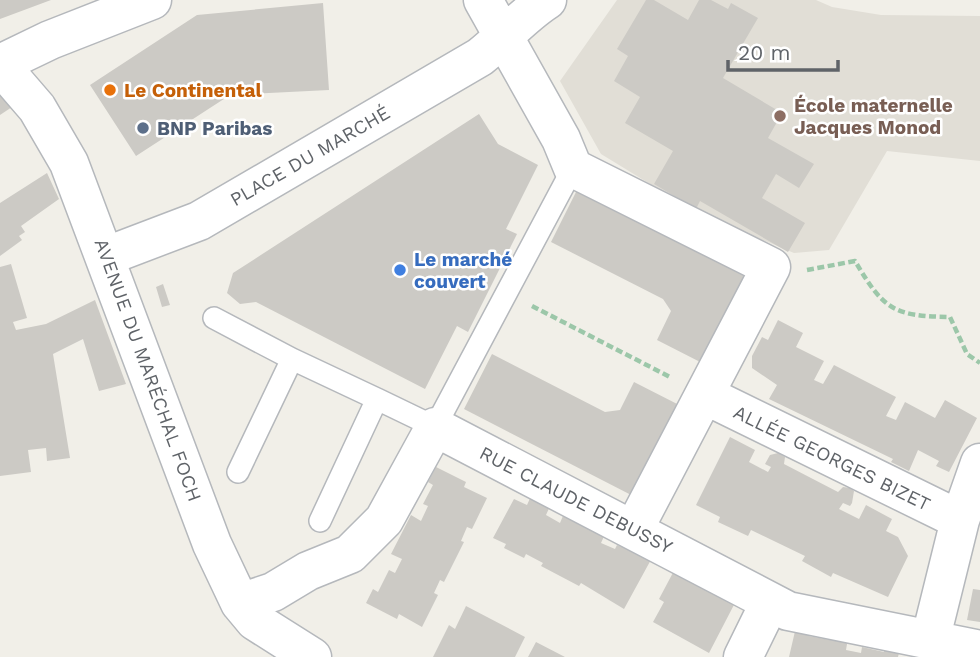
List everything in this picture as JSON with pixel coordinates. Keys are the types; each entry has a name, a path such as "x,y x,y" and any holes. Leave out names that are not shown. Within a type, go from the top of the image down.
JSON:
{"street":[{"path":"0,64 50,40 152,0"},
{"path":"483,0 561,139 572,168 772,267 634,529"},
{"name":"PLACE DU MARCHÉ","path":"107,256 200,221 480,57 504,38 528,12 547,0"},
{"name":"AVENUE DU MARÉCHAL FOCH","path":"0,64 37,108 69,163 107,256 212,544 250,627"},
{"name":"ALLÉE GEORGES BIZET","path":"705,395 960,520"},
{"path":"312,657 250,627 274,592 308,571 350,554 384,520 435,427"},
{"name":"RUE CLAUDE DEBUSSY","path":"435,427 788,611 980,650"},
{"path":"930,641 960,520 980,463"},
{"path":"743,657 770,602"}],"lane":[{"path":"214,318 292,359 435,427 572,168"},
{"path":"238,472 292,359"},
{"path":"320,521 377,399"}],"path":[{"path":"772,267 809,270 855,261 876,297 910,316 950,317 967,354 980,363"},
{"path":"506,293 705,395"}],"shaded area":[{"name":"École maternelle Jacques Monod","path":"617,0 816,0 832,7 881,15 980,16 980,161 887,151 829,250 794,253 696,212 601,154 560,81"}],"building":[{"path":"0,0 51,0 0,19"},
{"path":"646,0 654,0 688,20 699,0 711,0 728,9 731,3 758,18 723,78 782,113 768,138 814,164 799,188 776,174 762,198 805,223 788,252 700,201 696,209 654,184 673,151 625,123 640,97 614,81 628,56 617,49"},
{"path":"323,3 329,90 230,95 136,156 90,85 197,15"},
{"path":"0,92 12,107 0,115"},
{"path":"479,114 498,144 538,165 506,229 517,234 468,332 457,326 425,389 256,302 240,304 227,293 233,273"},
{"path":"47,173 59,199 21,226 25,232 19,236 22,240 0,256 0,203"},
{"path":"579,186 752,276 706,365 657,340 671,311 663,299 551,242"},
{"path":"11,264 27,318 13,322 16,330 46,324 95,300 126,384 99,391 83,339 53,354 70,458 47,461 46,448 28,450 31,472 0,476 0,267"},
{"path":"163,284 170,305 162,307 156,287"},
{"path":"778,320 803,333 796,347 824,361 814,380 823,384 834,365 896,397 886,416 896,420 905,402 935,418 945,400 977,418 949,472 936,466 939,461 918,450 909,471 891,462 893,459 769,399 777,385 752,368 752,356 762,337 768,340"},
{"path":"492,354 605,412 620,410 634,382 685,408 637,498 464,409"},
{"path":"730,437 755,450 749,462 768,472 771,467 765,464 770,455 778,453 785,457 784,464 838,492 843,487 850,488 854,491 852,503 850,506 843,503 839,509 859,519 866,505 892,519 886,531 898,537 908,556 888,597 833,573 831,577 802,561 805,556 751,530 748,536 718,522 720,517 696,505"},
{"path":"436,467 466,482 464,487 487,498 472,529 467,527 461,541 464,542 444,582 440,580 434,593 438,595 422,627 399,614 397,619 366,603 373,589 378,592 389,570 395,573 402,559 391,554 411,515 421,521 428,506 423,504 433,485 428,482"},
{"path":"532,494 551,504 546,515 560,523 565,511 606,532 601,543 615,549 617,545 632,551 635,547 653,556 624,609 581,583 579,586 541,566 543,563 526,554 524,558 504,548 506,544 493,538 514,499 527,505"},
{"path":"676,567 737,599 709,653 653,622 664,602 659,599"},
{"path":"973,589 980,590 980,622 967,620"},
{"path":"466,606 525,637 515,657 433,657 449,625 455,629"},
{"path":"796,627 810,630 809,636 830,640 832,634 848,638 846,650 861,653 862,647 884,652 885,646 900,649 898,657 789,657"},
{"path":"536,642 565,657 528,657"}],"place":[{"name":"Le Continental","path":"110,90"},
{"name":"École maternelle Jacques Monod","path":"780,116"},
{"name":"BNP Paribas","path":"143,128"},
{"name":"Le marché couvert","path":"400,270"}]}
